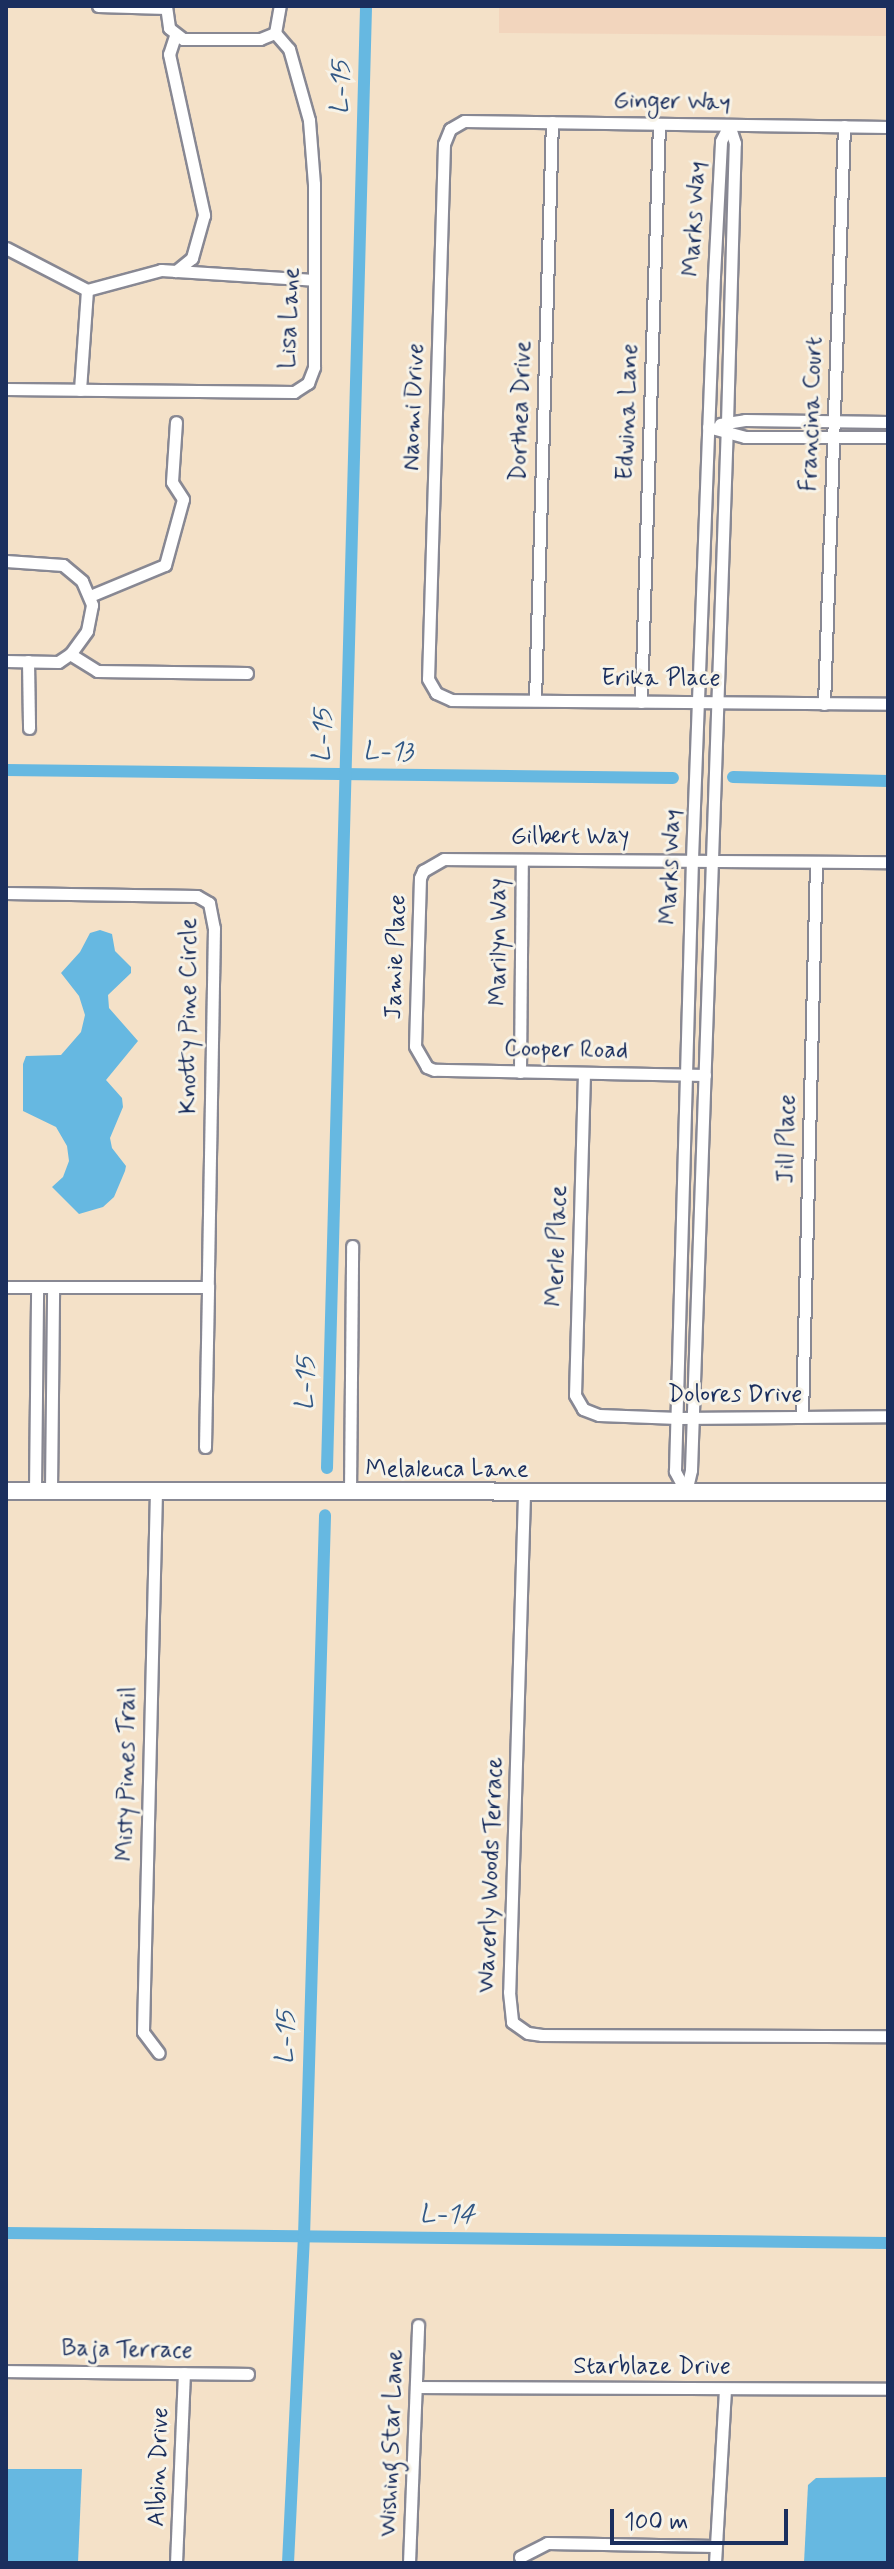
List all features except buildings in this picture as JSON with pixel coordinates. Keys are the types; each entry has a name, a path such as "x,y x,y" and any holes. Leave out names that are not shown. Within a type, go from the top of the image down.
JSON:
{"street":[{"path":"98,6 166,7 165,20 175,36"},
{"path":"175,36 260,39 275,33 280,6"},
{"name":"Lisa Lane","path":"6,389 294,392 302,389 312,376 314,184 309,120 289,49 275,33"},
{"path":"175,36 169,54 204,215 192,258 176,271"},
{"name":"Ginger Way","path":"457,124 552,122 888,127"},
{"name":"Dorthea Drive","path":"535,700 552,122"},
{"name":"Naomi Drive","path":"436,693 428,679 444,144 446,136 457,124"},
{"name":"Edwina Lane","path":"641,702 659,124"},
{"name":"Marks Way","path":"686,1492 675,1471 684,1246 692,859 721,141 729,125"},
{"name":"Marks Way","path":"686,1492 691,1470 709,859 727,427 735,143 729,125"},
{"name":"Francina Court","path":"824,704 844,126"},
{"path":"6,248 87,290 161,270 314,280"},
{"path":"80,390 87,290"},
{"path":"708,427 727,427 745,420 888,422"},
{"path":"90,596 165,565 183,499 172,482 176,422"},
{"path":"727,427 745,437 888,437"},
{"path":"6,561 63,565 77,574 90,596 90,622 82,640 70,654 58,662 6,661"},
{"path":"70,654 97,671 247,673"},
{"path":"28,661 29,728"},
{"name":"Erika Place","path":"436,693 452,700 888,704"},
{"name":"Gilbert Way","path":"444,859 888,862"},
{"name":"Jamie Place","path":"427,1067 415,1046 420,878 429,865 444,859"},
{"name":"Marilyn Way","path":"520,1072 522,860"},
{"name":"Jill Place","path":"802,1416 816,862"},
{"name":"Knotty Pine Circle","path":"6,893 197,896 209,903 214,915 205,1447"},
{"path":"690,967 708,966"},
{"name":"Cooper Road","path":"427,1067 705,1075"},
{"name":"Merle Place","path":"584,1073 575,1395 590,1413"},
{"path":"350,1493 352,1246"},
{"path":"684,1246 698,1246"},
{"path":"6,1287 208,1287"},
{"path":"37,1288 43,1491"},
{"path":"43,1491 53,1288"},
{"name":"Dolores Drive","path":"590,1413 678,1418 884,1416"},
{"name":"Melaleuca Lane","path":"6,1491 524,1494 888,1492"},
{"name":"Misty Pines Trail","path":"156,1491 143,2032 159,2053"},
{"name":"Waverly Woods Terrace","path":"524,1494 509,1980 512,2022 528,2033 542,2035 888,2036"},
{"name":"Wishing Star Lane","path":"409,2563 418,2325"},
{"name":"Baja Terrace","path":"6,2371 248,2374"},
{"name":"Albin Drive","path":"176,2563 184,2373"},
{"name":"Starblaze Drive","path":"416,2387 888,2389"},
{"path":"715,2563 725,2390"},
{"path":"520,2557 547,2543 715,2546"}],"shaded area":[{"path":"499,6 888,6 888,36 499,33"}],"water":[{"path":"100,930 112,934 115,951 131,967 131,973 108,995 109,1008 138,1041 106,1080 122,1098 123,1107 110,1138 112,1148 126,1166 125,1171 114,1197 103,1207 79,1214 52,1187 63,1177 69,1161 67,1146 56,1127 23,1111 23,1064 26,1056 61,1055 81,1032 85,1015 79,996 61,973 80,952 90,933"},
{"path":"6,2469 82,2469 78,2563 6,2563"},
{"path":"888,2477 888,2563 804,2563 808,2485 816,2478"}],"waterway":[{"name":"L-15","path":"327,1468 366,6"},
{"name":"L-13","path":"6,770 673,778"},
{"name":"L-13","path":"733,777 888,781"},
{"name":"L-15","path":"288,2563 304,2237 325,1515"},
{"name":"L-14","path":"6,2233 888,2243"}]}
